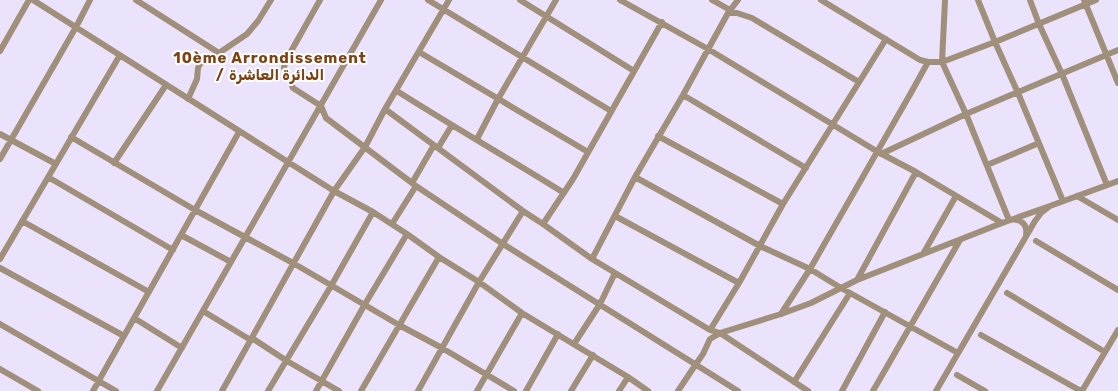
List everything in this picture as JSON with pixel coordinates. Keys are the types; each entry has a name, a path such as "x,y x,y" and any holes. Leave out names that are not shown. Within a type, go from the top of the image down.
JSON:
{"street":[{"path":"0,51 29,0"},
{"path":"33,0 239,132 334,191 392,224 522,313 628,377 648,391"},
{"path":"0,159 90,0"},
{"path":"136,0 219,53"},
{"path":"188,99 197,79 200,64 247,34 258,21 271,0"},
{"path":"320,0 284,65 293,88 321,106 326,118 414,185 503,244 738,391"},
{"path":"157,391 381,0"},
{"path":"428,0 611,111"},
{"path":"222,391 334,191 365,148 385,109 397,91 449,0"},
{"path":"520,0 634,70"},
{"path":"477,139 498,99 556,0"},
{"path":"620,0 662,22 880,153 916,172 1002,223"},
{"path":"712,0 729,12 752,18 859,82"},
{"path":"592,259 635,176 683,95 729,12 738,0"},
{"path":"821,0 920,60 928,62 942,62 1039,24 1085,2 1096,0"},
{"path":"945,0 942,62 966,114 1009,220"},
{"path":"978,0 1063,201"},
{"path":"1030,0 1107,185"},
{"path":"1085,2 1118,83"},
{"path":"543,224 573,178 662,22"},
{"path":"710,330 739,283 783,204 886,39"},
{"path":"880,153 966,114 1118,50"},
{"path":"419,52 588,152"},
{"path":"0,259 120,55"},
{"path":"781,314 880,153 928,62"},
{"path":"114,163 166,85"},
{"path":"397,91 564,193"},
{"path":"683,95 806,168"},
{"path":"385,109 523,211 592,259 710,330 720,333 808,391"},
{"path":"392,224 436,147 452,125"},
{"path":"93,391 239,132"},
{"path":"0,134 56,164"},
{"path":"658,136 783,204"},
{"path":"71,137 195,210 365,304 514,391"},
{"path":"987,165 1039,143"},
{"path":"856,280 916,172"},
{"path":"635,176 760,246 810,269 841,288 958,353"},
{"path":"48,177 173,250"},
{"path":"678,391 703,354 710,339 720,333 812,303 856,280 1009,220 1118,181"},
{"path":"923,254 956,196"},
{"path":"1077,196 1118,220"},
{"path":"936,391 1024,239 1041,213 1050,206"},
{"path":"418,391 478,282 523,211"},
{"path":"268,391 331,286 373,212"},
{"path":"615,216 739,283"},
{"path":"1009,220 1017,219 1024,224 1026,227 1024,239"},
{"path":"22,221 149,292"},
{"path":"316,391 365,304 407,234"},
{"path":"181,235 231,262"},
{"path":"872,391 960,240"},
{"path":"1036,241 1118,290"},
{"path":"361,391 439,257"},
{"path":"0,268 124,336"},
{"path":"574,344 600,304 614,273"},
{"path":"794,382 850,293"},
{"path":"1007,293 1105,352"},
{"path":"203,311 249,339 252,338 287,361 339,391"},
{"path":"842,391 885,312"},
{"path":"477,391 522,313"},
{"path":"134,318 182,348"},
{"path":"0,324 116,391"},
{"path":"981,335 1081,391 1118,330"},
{"path":"526,391 558,334"},
{"path":"571,391 592,355"},
{"path":"0,369 38,391"},
{"path":"957,375 985,391"},
{"path":"619,391 628,377"}],"district":[{"name":"10ème Arrondissement / الدائرة العاشرة","path":"270,66"}]}
